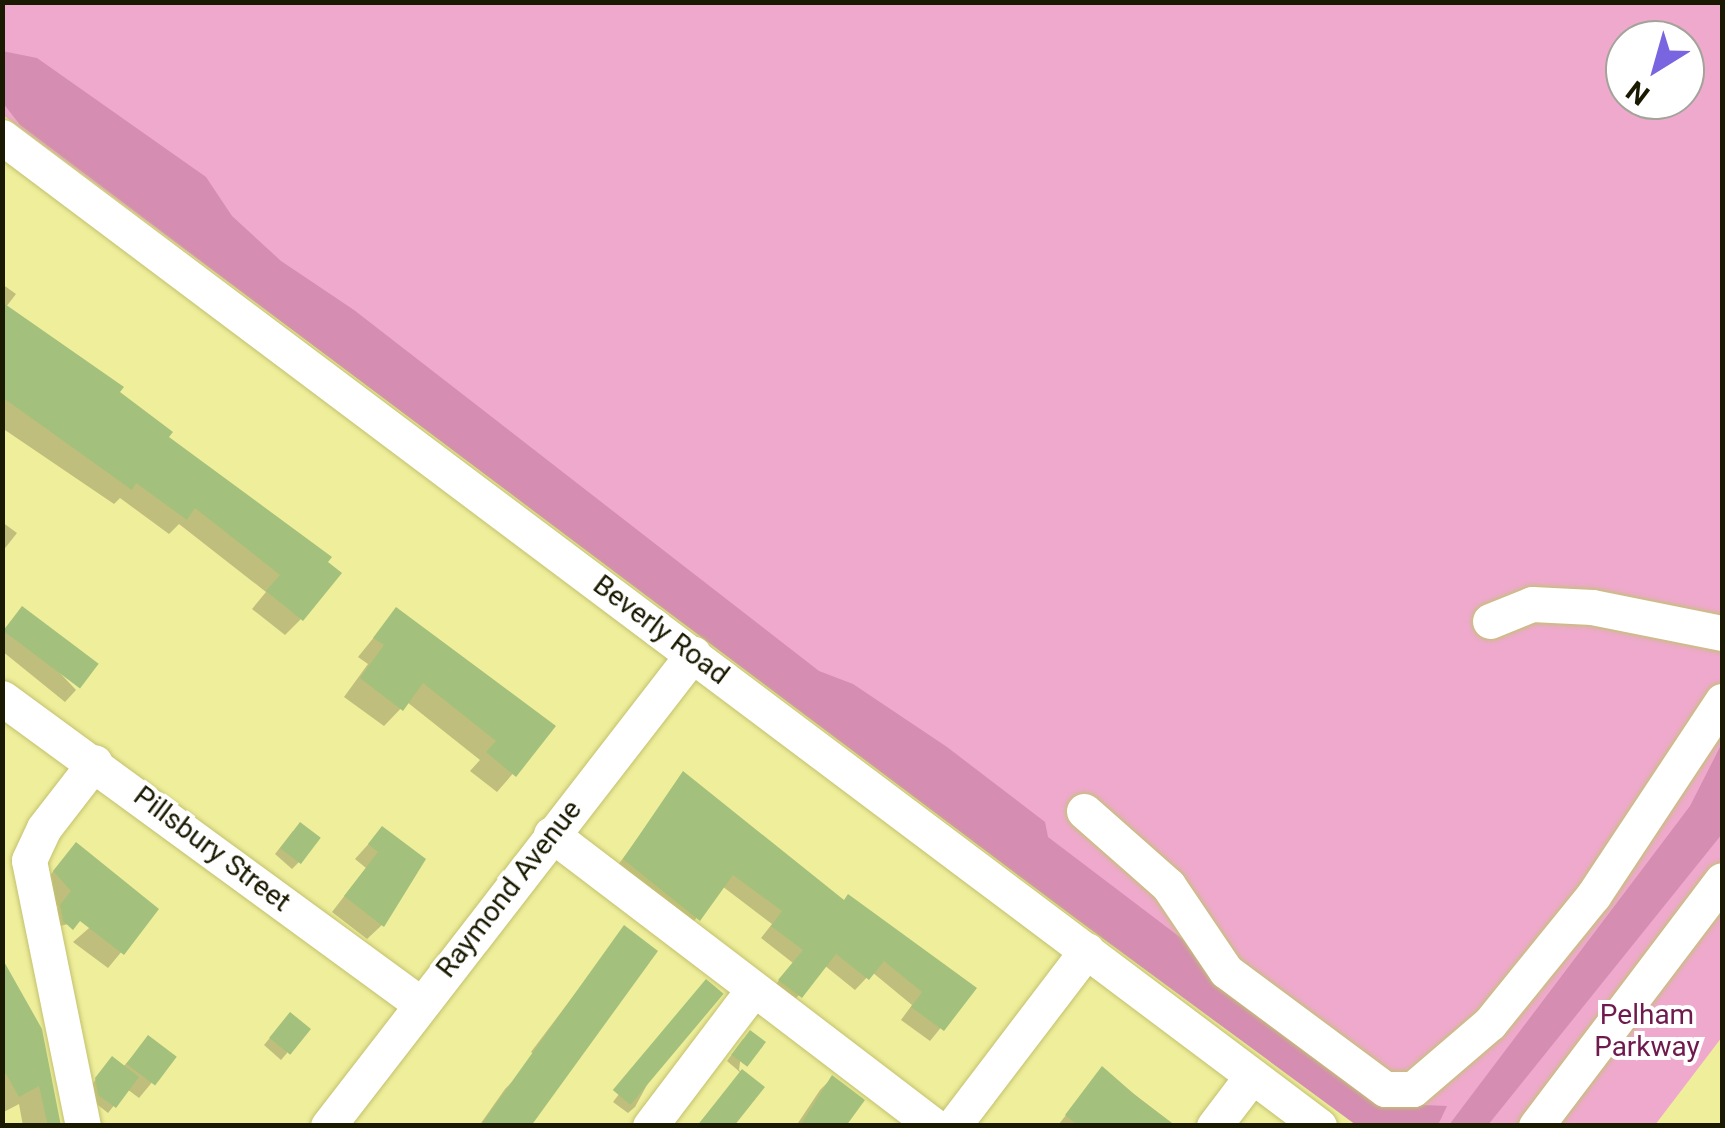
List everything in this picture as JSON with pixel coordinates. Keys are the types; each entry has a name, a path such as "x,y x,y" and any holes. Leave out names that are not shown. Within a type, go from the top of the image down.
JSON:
{"street":[{"name":"Beverly Road","path":"2,137 1318,1126"},
{"path":"1490,622 1532,604 1592,607 1722,633"},
{"name":"Raymond Avenue","path":"328,1126 419,1002 692,654"},
{"name":"Pillsbury Street","path":"2,698 95,762 419,1002"},
{"path":"1084,812 1168,885 1226,971 1385,1089 1413,1090 1490,1023 1594,896 1722,701"},
{"path":"83,1126 33,907 29,860 44,828 95,762"},
{"path":"551,834 934,1126"},
{"path":"1536,1126 1722,880"},
{"path":"952,1126 1087,950"},
{"path":"650,1126 753,990"},
{"path":"1214,1126 1252,1076"}],"green space":[{"name":"Pelham Parkway","path":"2,3 1722,3 1722,1037 1655,1125 1363,1125 3,115"}],"shaded area":[{"path":"2,51 37,58 206,177 232,216 281,261 354,310 819,671 853,684 947,747 1045,822 1048,837 1400,1104 1447,1106 1438,1125 1356,1125 1075,918 20,125 3,103"},
{"path":"1722,743 1722,834 1488,1125 1449,1125 1690,806"}],"building":[{"path":"2,302 124,387 120,392 173,432 169,437 332,557 328,562 342,573 303,621 266,591 280,575 195,508 187,520 136,483 132,490 2,397"},
{"path":"22,606 99,664 80,689 3,631"},
{"path":"396,607 556,726 516,777 486,752 496,741 423,683 403,711 360,678 384,645 373,638"},
{"path":"683,771 844,900 848,894 977,988 944,1031 911,1007 922,992 884,961 869,980 836,954 802,998 778,980 803,950 771,926 782,911 733,875 700,921 623,859"},
{"path":"300,822 321,838 301,864 280,848"},
{"path":"382,826 426,859 384,927 344,896 378,852 368,844"},
{"path":"76,842 159,909 124,955 80,921 73,930 63,921 60,905 71,891 53,871"},
{"path":"624,925 658,951 531,1126 480,1126"},
{"path":"2,958 42,1029 61,1126 48,1126 39,1086 19,1097 2,1067"},
{"path":"706,979 724,994 630,1105 613,1090"},
{"path":"290,1012 311,1029 290,1055 269,1038"},
{"path":"750,1030 766,1042 747,1067 731,1055"},
{"path":"148,1035 177,1057 155,1085 126,1064"},
{"path":"112,1056 139,1077 116,1108 98,1095 95,1078"},
{"path":"1102,1066 1176,1126 1079,1126 1065,1115"},
{"path":"742,1069 765,1087 734,1126 697,1126"},
{"path":"832,1075 865,1100 846,1126 800,1126"}]}
